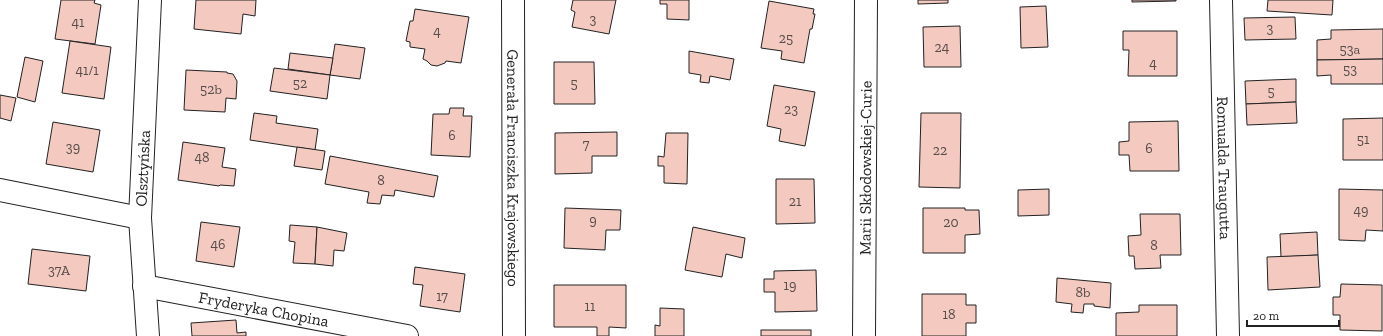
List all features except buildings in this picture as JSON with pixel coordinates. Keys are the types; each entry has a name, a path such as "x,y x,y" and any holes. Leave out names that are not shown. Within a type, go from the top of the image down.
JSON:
{"street":[{"name":"Olsztyńska","path":"148,336 140,218 150,0"},
{"name":"Generała Franciszka Krajowskiego","path":"513,0 514,336"},
{"name":"Marii Skłodowskiej-Curie","path":"864,336 866,0"},
{"name":"Romualda Traugutta","path":"1221,0 1228,336"},
{"path":"0,190 140,218"},
{"name":"Fryderyka Chopina","path":"144,286 406,336"}]}
